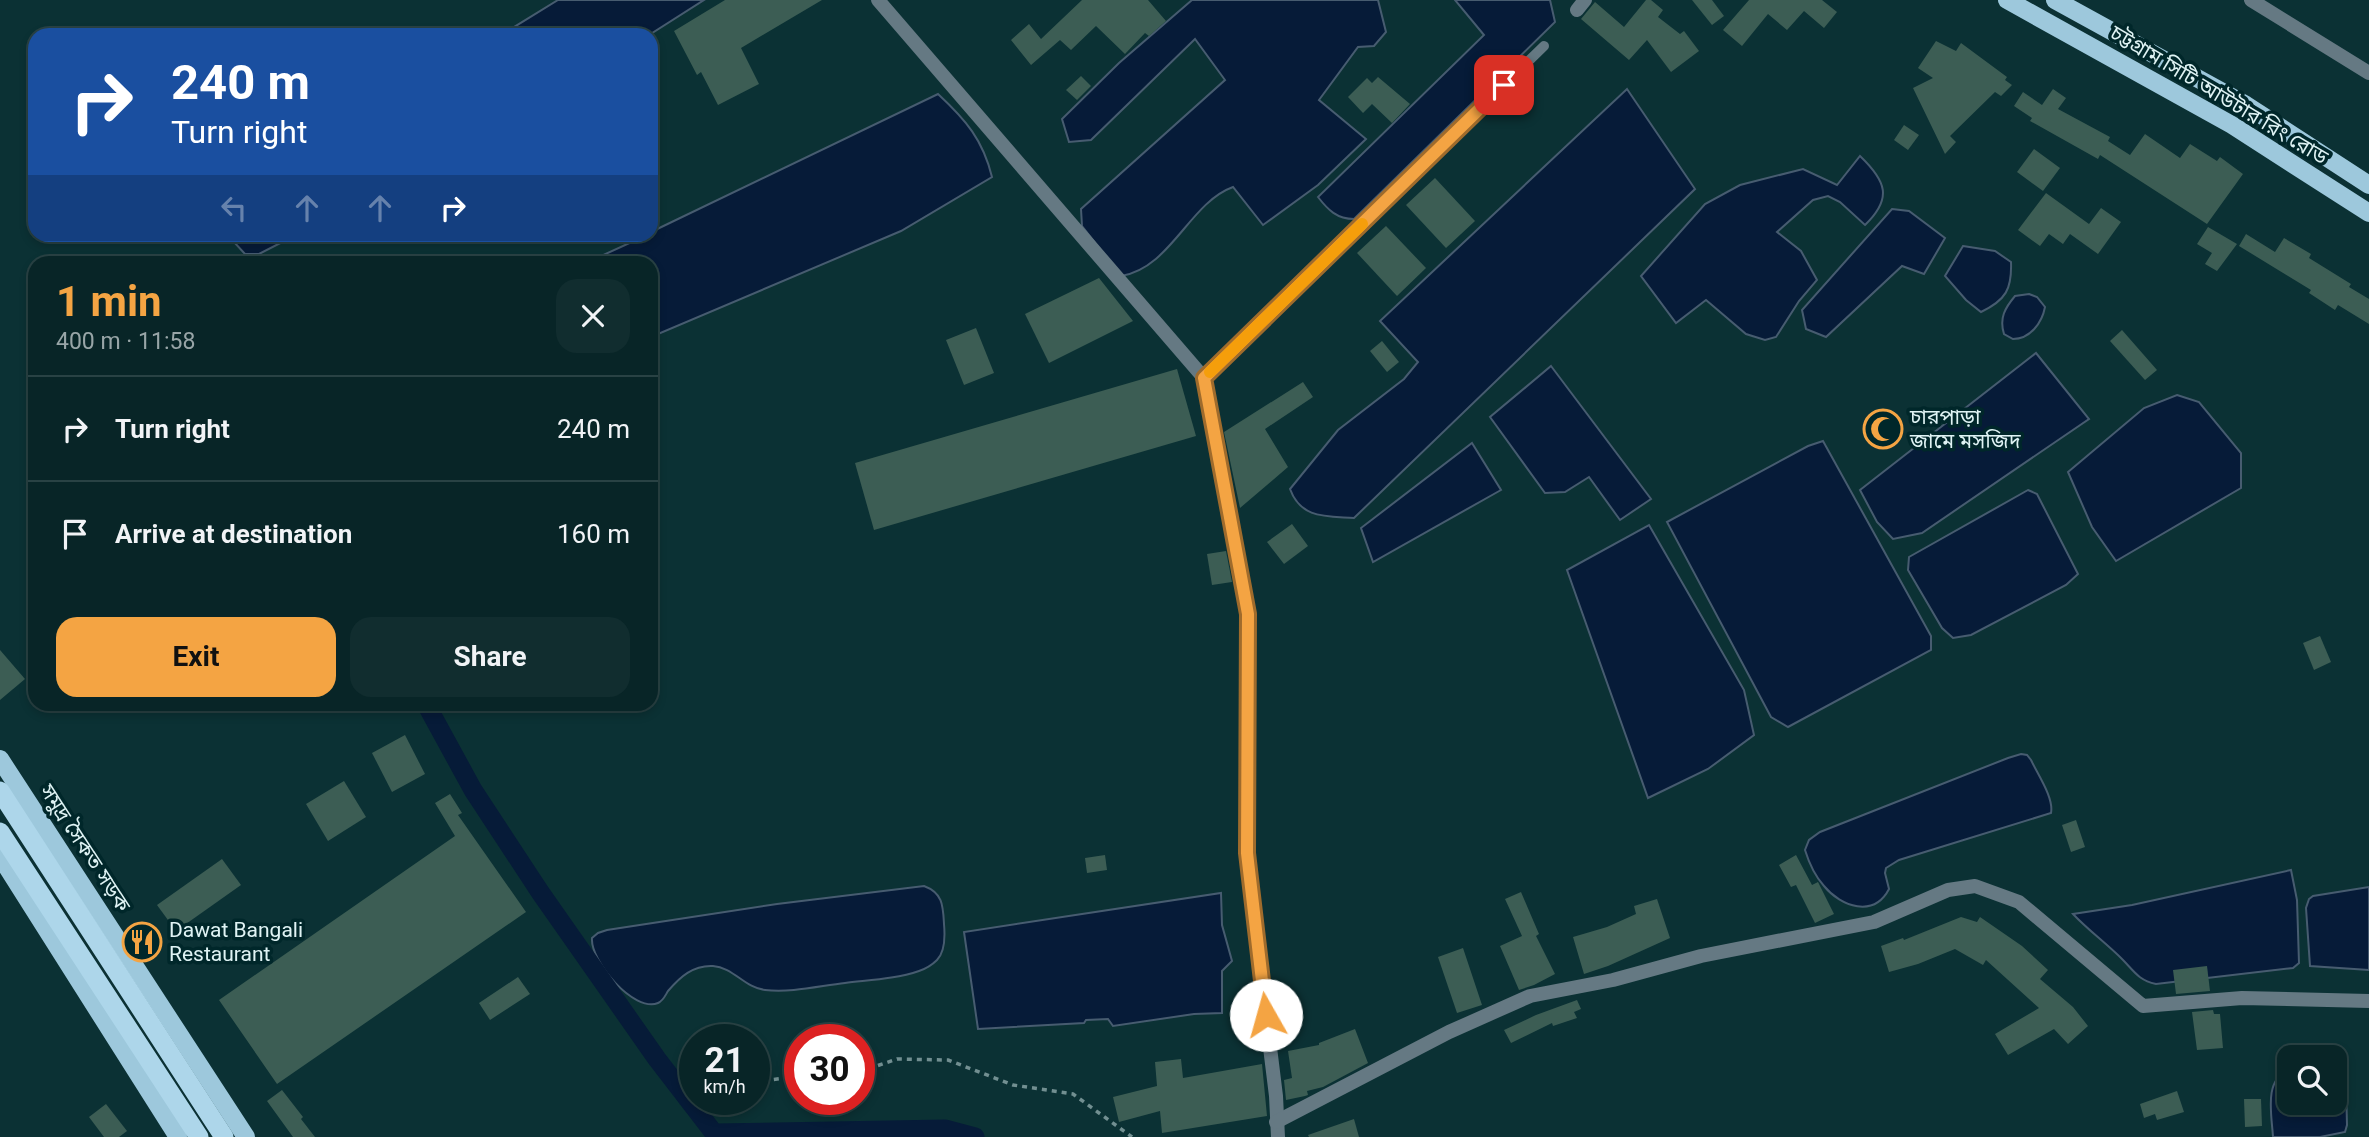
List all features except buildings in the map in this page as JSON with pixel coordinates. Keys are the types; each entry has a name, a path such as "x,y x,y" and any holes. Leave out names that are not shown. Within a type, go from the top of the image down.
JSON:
{"highway":[{"path":"0,791 224,1137"},
{"path":"0,832 199,1137"}],"main road":[{"name":"চট্টগ্রাম সিটি আউটার রিং রোড","path":"2007,0 2232,125 2369,213"},
{"name":"চট্টগ্রাম সিটি আউটার রিং রোড","path":"2054,0 2246,105 2369,185"},
{"name":"সমুদ্র সৈকত সড়ক","path":"0,759 246,1137"},
{"path":"0,856 178,1137"}],"street":[{"path":"878,0 1204,378 1248,614 1247,853 1276,1096 1277,1130 1449,1032 1530,996 1613,981 1701,956 1874,922 1948,890 1975,886 2020,902 2143,1006 2242,998 2369,1001"},
{"path":"2251,0 2369,73"}],"lane":[{"path":"1204,378 1544,46"}],"path":[{"path":"875,1067 897,1059 948,1060 1013,1085 1073,1094 1132,1137"}],"water":[{"path":"558,0 704,0 658,29 512,28"},
{"path":"1192,0 1378,0 1386,32 1374,46 1358,47 1319,100 1366,139 1318,185 1263,225 1233,187 1204,207 1153,261 1138,271 1121,276 1082,226 1081,209 1225,80 1195,39 1091,140 1069,142 1062,119 1119,63"},
{"path":"1455,0 1550,0 1555,22 1354,219 1329,210 1318,197 1484,35"},
{"path":"1627,89 1695,189 1354,518 1316,514 1301,506 1290,489 1338,430 1404,379 1418,362 1380,321"},
{"path":"938,94 972,131 984,152 992,177 901,231 658,334 658,256 601,256 632,242 658,242 658,229"},
{"path":"1860,156 1876,174 1883,190 1880,206 1865,225 1840,202 1828,196 1813,200 1777,232 1801,251 1817,280 1799,301 1776,337 1765,340 1746,334 1706,300 1676,323 1641,276 1705,204 1740,185 1803,169 1837,185"},
{"path":"1892,209 1909,211 1945,238 1924,274 1902,266 1826,337 1806,329 1802,310"},
{"path":"234,242 282,242 259,254 245,254"},
{"path":"1963,246 1995,251 2011,262 2006,293 1981,312 1966,300 1945,276"},
{"path":"2029,294 2037,297 2045,307 2043,313 2030,333 2013,339 2004,334 2004,314 2015,296"},
{"path":"2036,353 2089,419 1922,533 1893,539 1877,522 1860,490"},
{"path":"1551,366 1651,499 1620,520 1589,477 1565,492 1545,493 1490,417"},
{"path":"2177,395 2199,402 2241,453 2241,488 2116,561 2092,527 2068,472 2144,408"},
{"path":"1823,441 1931,636 1931,650 1788,727 1771,717 1667,522 1808,446"},
{"path":"1472,443 1501,490 1373,562 1361,528"},
{"path":"2028,490 2037,494 2078,574 2066,585 1971,635 1953,638 1942,628 1908,570 1909,557"},
{"path":"1649,525 1744,690 1754,735 1708,769 1648,798 1567,570"},
{"path":"2021,754 2027,755 2031,760 2041,779 2050,800 2051,813 1899,860 1886,868 1889,889 1875,904 1848,904 1831,893 1815,874 1805,850 1809,840 1820,832"},
{"path":"2291,870 2297,900 2299,963 2293,968 2156,984 2137,974 2073,914 2132,905"},
{"path":"924,886 935,892 941,901 943,948 940,957 931,965 901,976 775,991 751,986 720,967 706,966 682,977 660,1002 648,1004 626,993 615,983 593,948 592,938 607,930 777,904"},
{"path":"2369,887 2369,970 2310,966 2306,908 2309,899 2313,896"},
{"path":"1221,893 1222,925 1232,961 1222,971 1222,1013 1194,1014 1113,1026 1108,1019 1086,1020 1084,1023 978,1029 964,932"},
{"path":"2277,1079 2277,1115 2347,1115 2345,1132 2320,1137 2273,1137 2271,1099"}],"waterway":[{"path":"430,711 473,790 540,892 657,1059 714,1133 945,1129 975,1137"}],"slow traffic":[{"path":"1210,372 1362,224"}],"place":[{"name":"চারপাড়া জামে মসজিদ","path":"1883,429"},
{"name":"Dawat Bangali Restaurant","path":"142,942"}],"route":[{"path":"1266,1015 1247,853 1248,614 1204,378 1504,85"}]}
